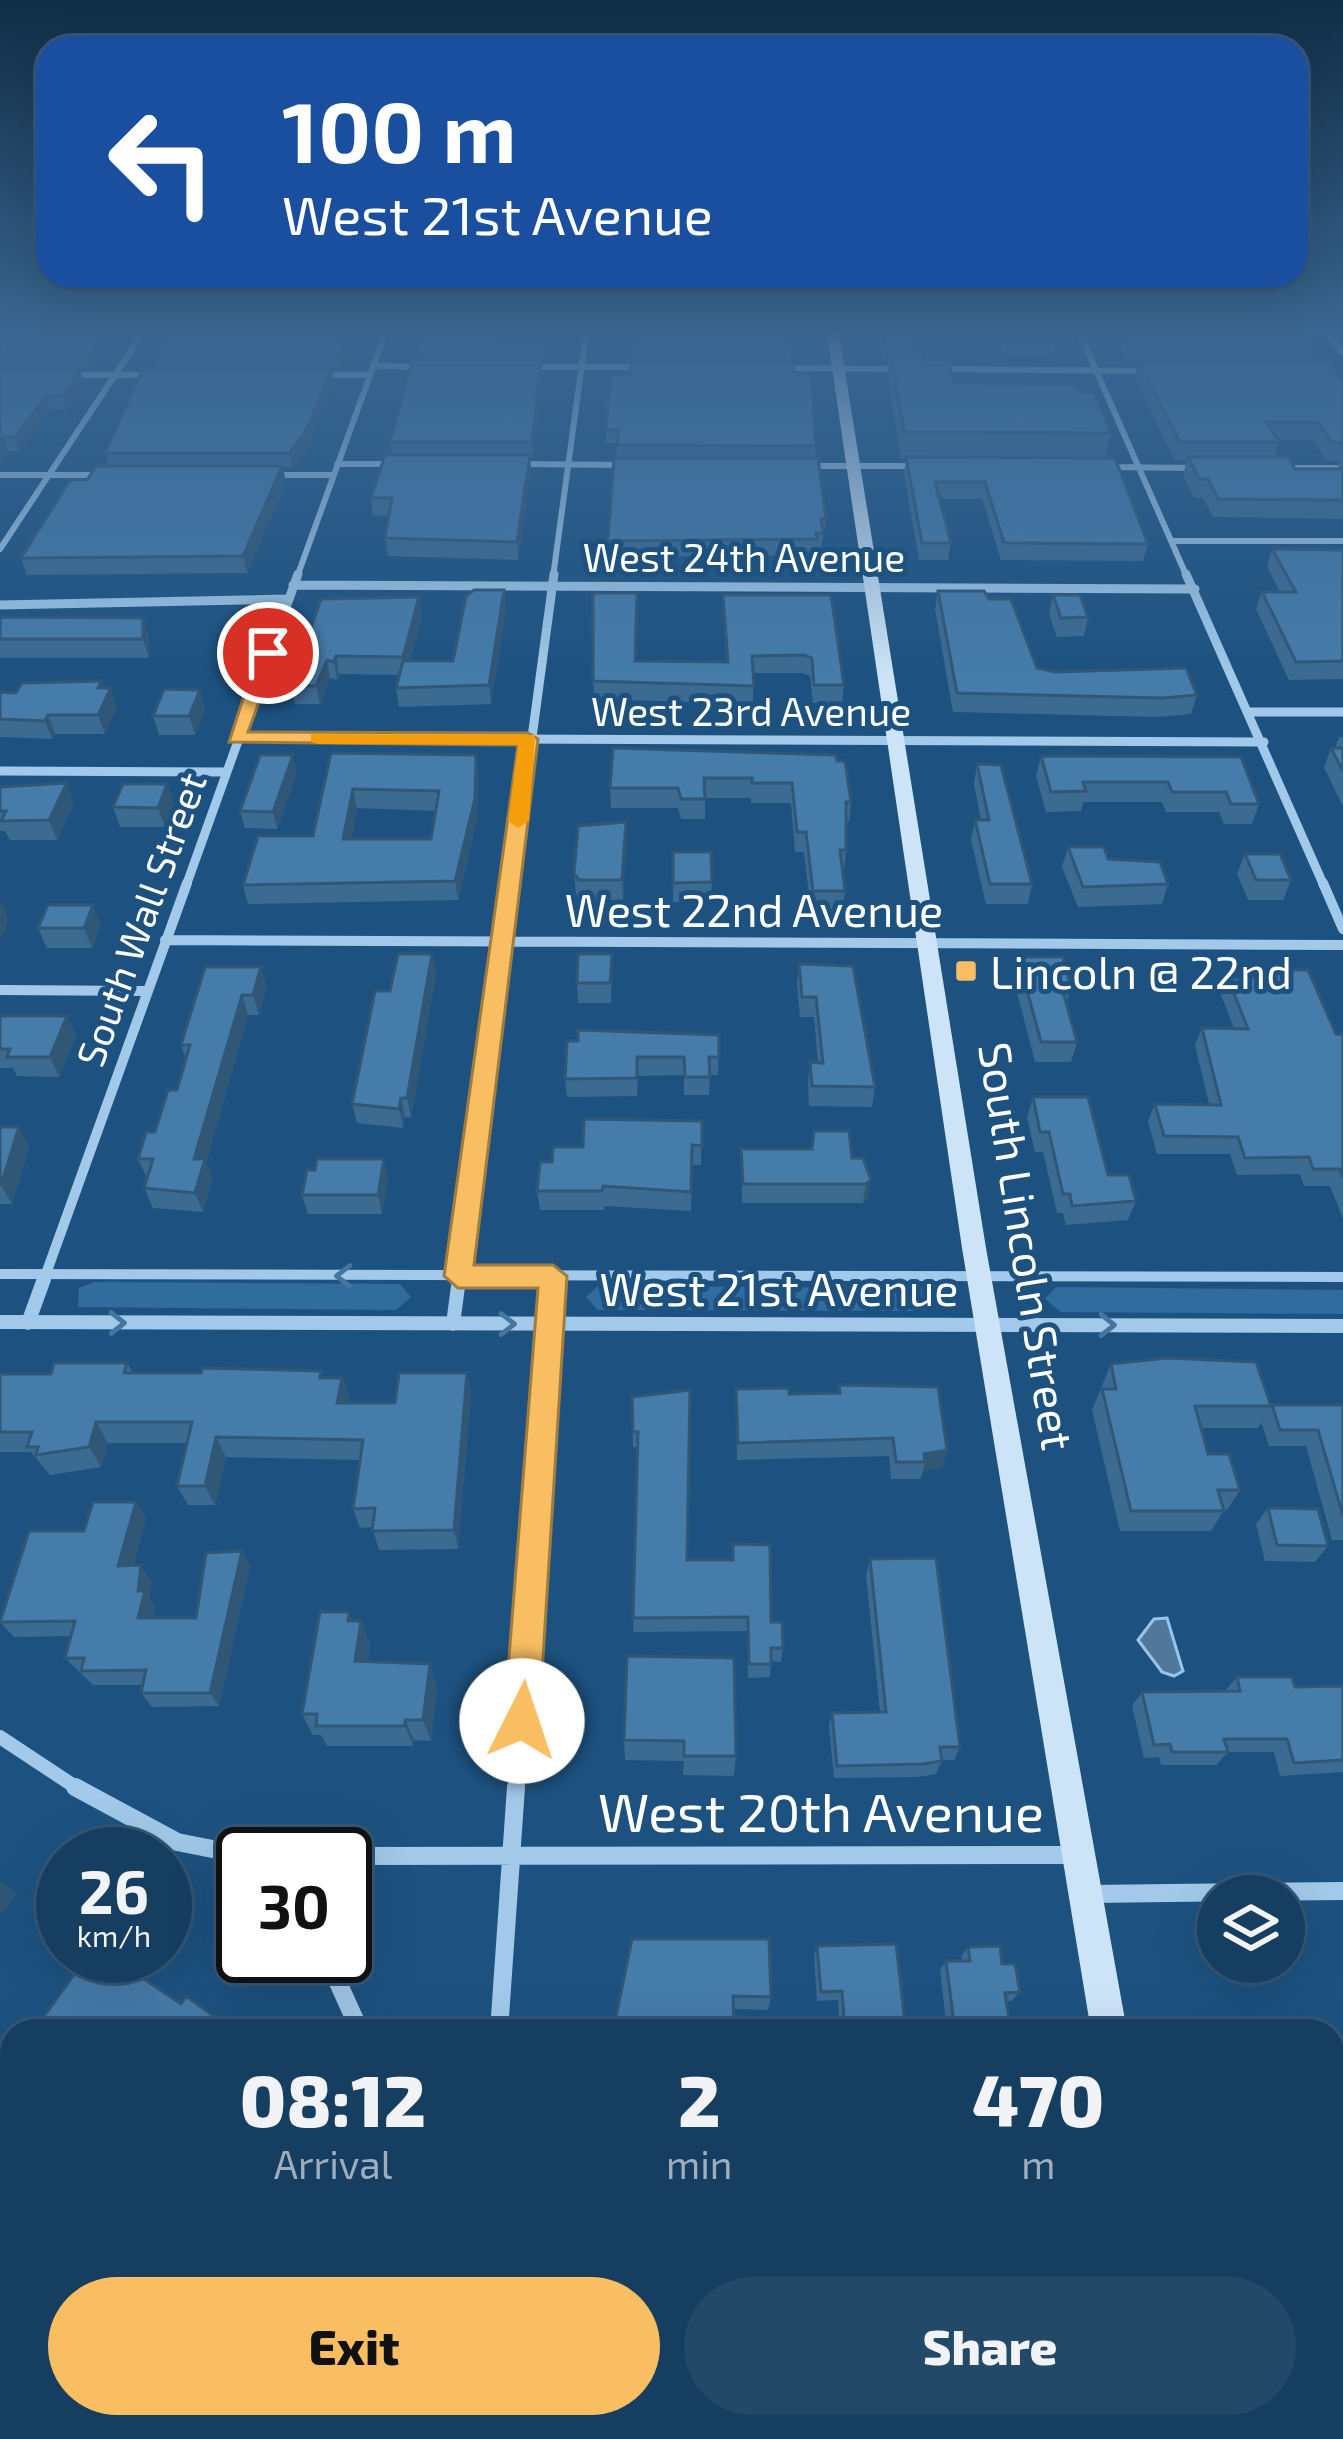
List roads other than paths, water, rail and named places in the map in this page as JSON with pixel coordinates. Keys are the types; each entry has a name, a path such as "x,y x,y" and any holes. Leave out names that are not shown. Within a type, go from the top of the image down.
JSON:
{"street":[{"path":"0,549 67,448"},
{"name":"South Wall Street","path":"28,1323 343,448"},
{"path":"453,1324 570,448"},
{"name":"South Lincoln Street","path":"850,448 979,1276 1107,2019"},
{"path":"1131,448 1343,929"},
{"path":"264,476 408,464"},
{"path":"501,464 635,465"},
{"path":"788,466 924,466"},
{"path":"1081,467 1206,468"},
{"path":"1274,468 1343,469"},
{"path":"0,476 122,476"},
{"path":"1173,541 1343,542"},
{"name":"West 24th Avenue","path":"293,585 1195,589"},
{"path":"0,605 288,599"},
{"path":"1250,712 1343,712"},
{"name":"West 23rd Avenue","path":"236,738 1264,742"},
{"path":"0,771 224,772"},
{"name":"West 22nd Avenue","path":"165,940 1343,945"},
{"path":"0,990 146,992"},
{"name":"West 21st Avenue","path":"0,1274 1343,1276"},
{"path":"500,2019 553,1276"},
{"name":"West 21st Avenue","path":"0,1322 1343,1326"},
{"path":"0,1737 163,1838 216,1854"},
{"name":"West 20th Avenue","path":"372,1856 1080,1856"},
{"path":"1088,1894 1343,1891"},
{"path":"338,1983 355,2019"}],"place":[{"name":"Lincoln @ 22nd","path":"966,971"}]}
